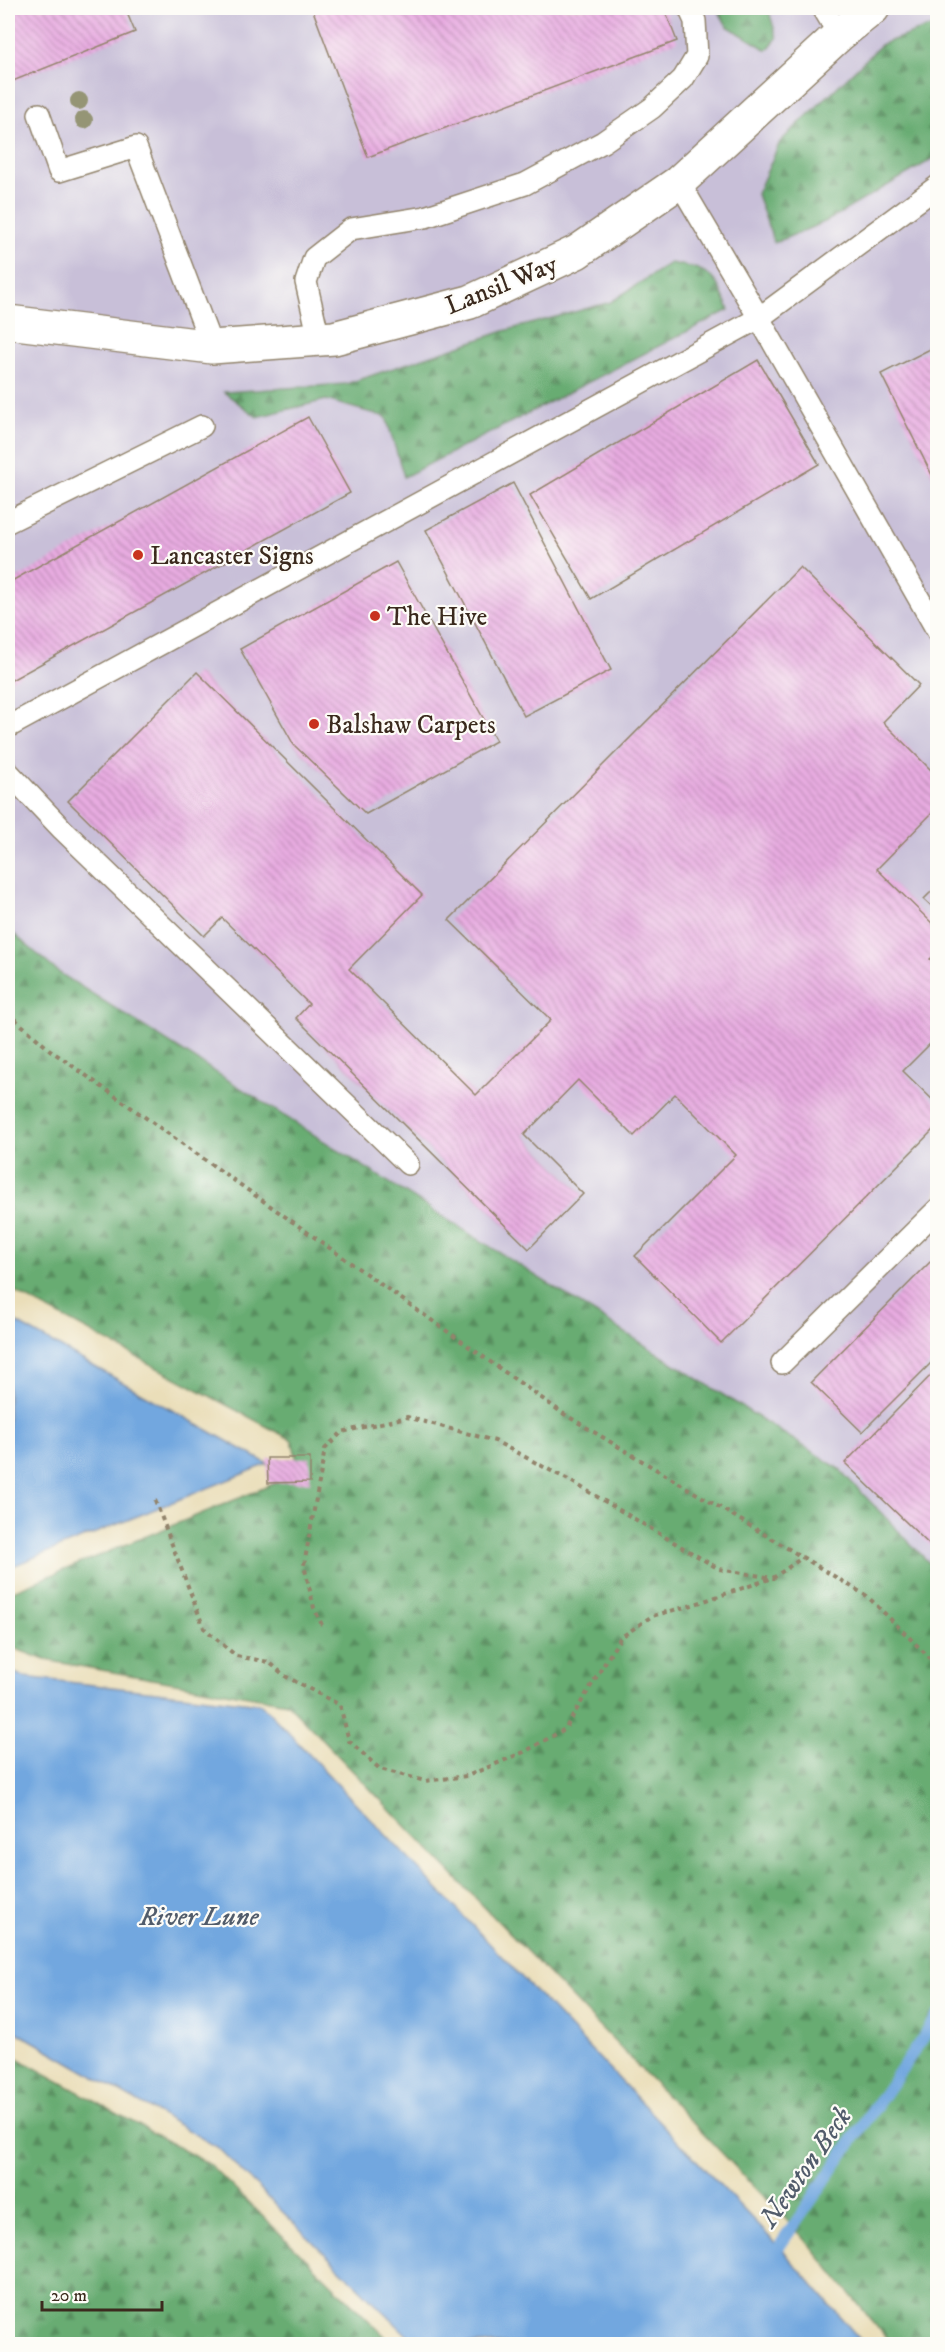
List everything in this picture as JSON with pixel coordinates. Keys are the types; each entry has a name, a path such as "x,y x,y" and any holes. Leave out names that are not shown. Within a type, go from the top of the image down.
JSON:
{"street":[{"name":"Lansil Way","path":"8,322 212,347 334,338 470,302 577,252 679,182 839,35 873,8"}],"lane":[{"path":"319,339 306,282 314,258 351,229 425,217 525,184 603,142 652,108 683,79 697,56 694,21 689,8"},
{"path":"823,8 839,35"},
{"path":"39,114 60,171 136,147 212,347"},
{"path":"679,182 938,632"},
{"path":"8,727 759,318 938,186"},
{"path":"8,522 202,426"},
{"path":"8,772 70,837 408,1164"},
{"path":"782,1363 938,1209"}],"path":[{"path":"8,1013 50,1050 564,1414 867,1596 938,1666"},
{"path":"322,1625 314,1608 304,1565 325,1449 342,1432 407,1417 495,1441 574,1483 719,1569 773,1578"},
{"path":"155,1500 204,1628 236,1656 268,1662 285,1676 340,1705 350,1741 380,1769 426,1781 466,1776 524,1752 565,1729 620,1638 651,1616 773,1578 803,1557"}],"shaded area":[{"path":"8,8 937,8 937,1571 838,1468 58,972 8,929"}],"green space":[{"path":"717,8 768,8 777,38 767,50 727,26"},
{"path":"930,27 937,31 937,158 827,221 774,243 757,194 780,142 882,44"},
{"path":"670,263 694,268 709,275 719,288 729,310 404,477 386,417 326,400 257,417 224,392 346,384 504,331 611,302"},
{"path":"8,929 58,972 838,1468 937,1571 937,2344 891,2344 803,2237 287,1703 45,1660 8,1646 8,1593 300,1473 292,1440 8,1288"},
{"path":"8,2053 209,2164 393,2344 8,2344"}],"water":[{"path":"8,1318 268,1464 8,1568"},
{"name":"River Lune","path":"8,1670 24,1677 261,1704 784,2252 864,2344 416,2344 217,2147 8,2027"}],"building":[{"path":"8,8 125,8 135,32 8,83"},
{"path":"312,8 664,8 677,41 368,157"},
{"path":"938,345 938,487 881,374"},
{"path":"758,360 819,464 591,599 530,495"},
{"path":"308,417 350,493 8,682 8,583"},
{"path":"513,483 611,670 524,716 426,530"},
{"path":"396,562 496,741 366,814 294,745 240,649"},
{"path":"800,567 919,685 883,722 938,777 938,807 877,869 938,929 938,952 930,959 938,967 938,1036 903,1071 938,1105 938,1125 721,1343 635,1256 736,1155 675,1094 634,1136 578,1080 524,1135 583,1194 529,1249 296,1018 309,1004 222,918 204,936 68,801 197,672 422,895 349,969 476,1095 551,1020 449,920"},
{"path":"938,885 938,912 924,899"},
{"path":"938,1254 938,1356 862,1432 811,1382"},
{"path":"938,1368 938,1553 845,1463"},
{"path":"267,1458 310,1458 310,1482 268,1483"}],"waterway":[{"name":"Newton Beck","path":"770,2260 938,2016"}],"place":[{"name":"Lancaster Signs","path":"138,555"},
{"name":"The Hive","path":"375,616"},
{"name":"Balshaw Carpets","path":"314,724"}]}
